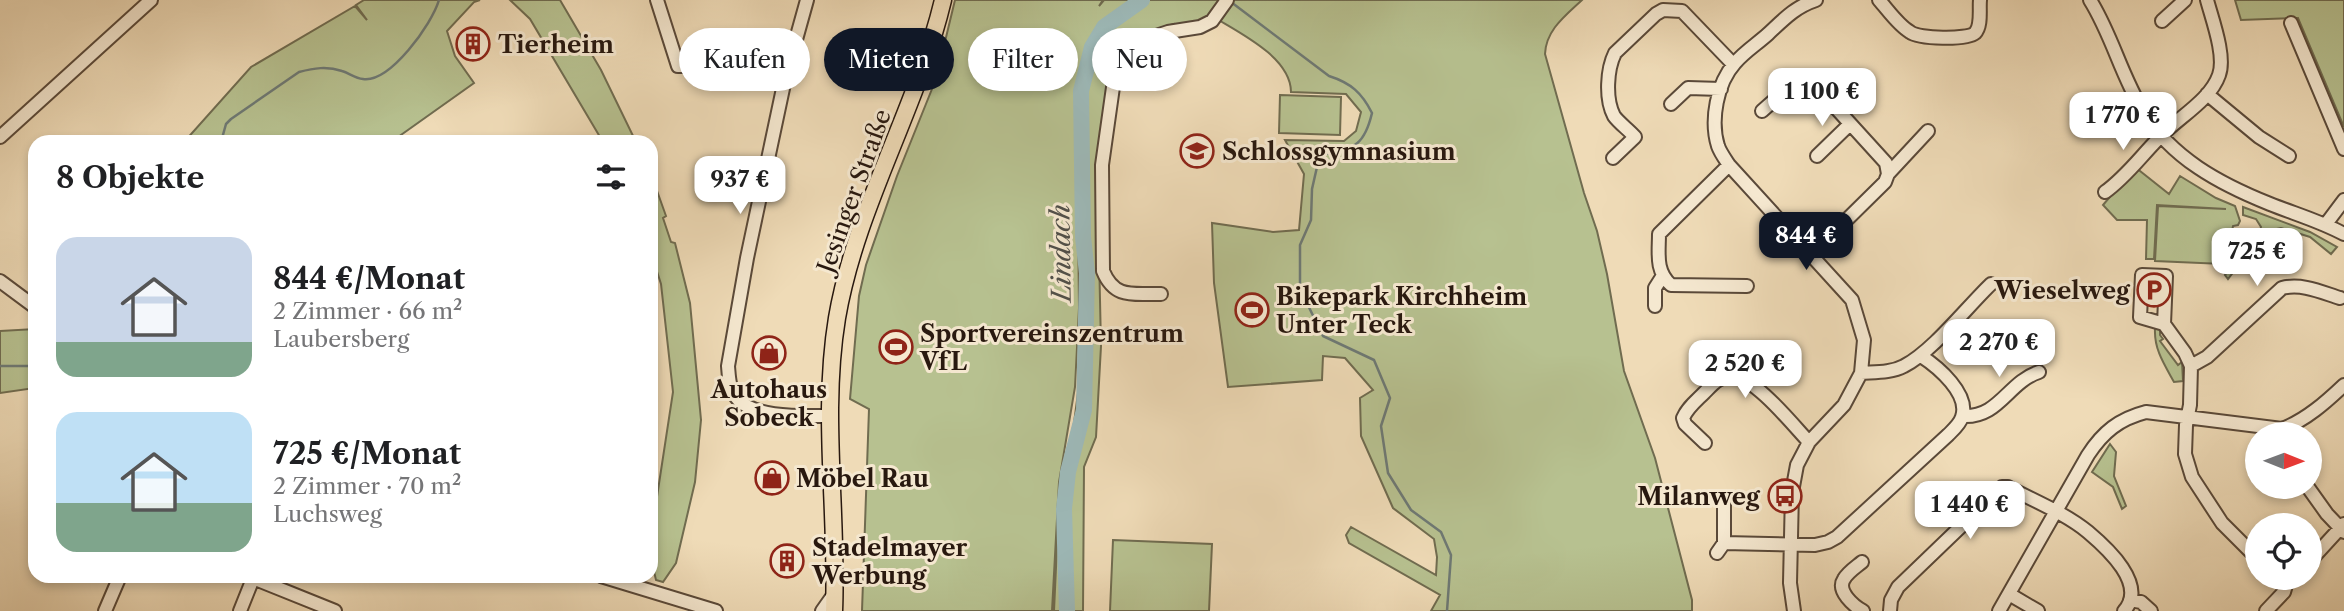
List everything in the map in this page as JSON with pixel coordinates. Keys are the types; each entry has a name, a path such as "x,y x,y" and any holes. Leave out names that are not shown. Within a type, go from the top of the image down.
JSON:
{"main road":[{"name":"Jesinger Straße","path":"834,611 830,416 837,319 852,254 922,73 943,0"}],"street":[{"path":"0,137 150,0"},
{"path":"657,0 679,66"},
{"path":"807,0 785,79 747,258 728,366 735,396 755,410 790,415 830,416"},
{"path":"1794,611 1790,583 1792,492 1797,466 1809,442 1844,405 1861,373 1864,340 1852,300 1729,164 1718,146 1714,125 1721,89 1733,64 1785,16 1816,0"},
{"path":"1879,0 1909,32 1918,36 1964,37 1975,33 1979,26 1980,0"},
{"path":"2090,0 2105,23 2130,89 2161,135 2200,170 2227,186 2326,224 2344,234"},
{"path":"2162,21 2185,0"},
{"path":"2105,192 2161,135 2207,94 2219,75 2221,57 2207,0"},
{"path":"1161,294 1122,292 1109,285 1103,271 1102,165 1113,78 1121,56 1130,48 1157,36 1200,27 1212,21 1224,5"},
{"path":"1613,158 1635,137 1614,116 1609,79 1612,59 1656,14 1663,10 1682,11 1733,64"},
{"path":"2291,23 2344,149"},
{"path":"1762,111 1796,81 1801,80 1816,86 1881,155 1888,174"},
{"path":"1671,104 1688,88 1721,89"},
{"path":"2207,94 2259,137 2289,156"},
{"path":"1817,156 1850,124"},
{"path":"1812,254 1885,181 1888,174 1928,131"},
{"path":"1729,164 1659,234 1659,266 1662,277 1671,285 1747,286"},
{"path":"2326,224 2344,200"},
{"path":"1655,306 1656,288 1662,277"},
{"path":"0,281 28,302"},
{"path":"1861,373 1902,368 1921,356 1991,284"},
{"path":"2190,366 2207,357 2282,288 2311,288 2340,298"},
{"path":"2164,324 2185,353 2190,366 2185,454 2192,477 2222,523 2245,546"},
{"path":"1724,501 1721,548 1822,544 1837,537 1948,435 1963,416 1959,394 1940,370 1921,356"},
{"path":"1963,416 1981,415 1989,411 2027,376 2039,372"},
{"path":"1705,443 1685,424 1683,418 1686,411 1715,382 1731,376 1750,382 1809,442"},
{"path":"2298,422 2328,401 2344,385"},
{"path":"1999,611 2054,512 2099,439 2111,427 2126,417 2146,412 2245,426"},
{"path":"1889,611 1898,587 2002,486 2087,531 2120,563 2129,579 2132,593 2127,606"},
{"path":"2316,499 2343,528 2322,549"},
{"path":"1862,562 1844,579 1842,585 1843,591 1854,605 1863,611"},
{"path":"105,611 117,583"},
{"path":"240,611 249,583"},
{"path":"268,583 335,611"},
{"path":"624,583 716,611"},
{"path":"2266,611 2285,590"},
{"path":"822,611 835,594"},
{"path":"2009,594 2038,611"},
{"path":"2127,606 2141,602 2151,611"}],"green space":[{"path":"364,0 480,0 474,2 447,31 455,56 474,83 401,135 190,135 251,67 355,6 367,20 356,5"},
{"path":"510,0 560,0 601,70 633,135 599,135 530,19"},
{"path":"955,0 1103,0 1099,6 1104,0 1582,0 1553,31 1545,54 1597,231 1624,371 1655,458 1692,600 1692,611 1431,611 1440,595 1349,543 1346,535 1351,527 1436,575 1434,539 1393,508 1361,436 1360,398 1373,390 1345,358 1323,356 1322,380 1228,387 1214,283 1212,223 1273,232 1299,230 1304,174 1285,140 1344,141 1356,131 1361,112 1346,94 1291,92 1289,79 1273,57 1212,16 1203,21 1175,27 1174,24 1161,28 1092,28 1092,91 1115,91 1099,254 1101,346 1096,437 1084,467 1083,611 1054,611 1060,481 1074,423 1080,378 1083,309 1078,217 1079,308 1075,387 1059,482 1052,611 862,611 869,409 850,399 859,296 866,265 897,176 931,91 954,91 954,28 948,28"},
{"path":"2235,0 2344,0 2344,127 2298,18 2241,20"},
{"path":"1280,95 1341,97 1340,135 1279,133"},
{"path":"2135,167 2169,194 2180,176 2235,206 2240,221 2233,226 2232,231 2237,231 2228,245 2227,262 2155,261 2158,206 2226,209 2157,205 2154,259 2146,259 2147,220 2117,220 2103,205"},
{"path":"658,194 671,242 675,243 690,303 701,420 695,482 676,563 663,582 658,581 658,490 673,392 658,275"},
{"path":"2243,207 2310,232 2337,247 2331,254 2310,237 2277,229 2266,245 2263,243 2253,246 2228,279 2225,275 2230,267 2234,245 2259,234 2261,227 2256,219 2243,215"},
{"path":"28,329 28,389 0,393 0,331"},
{"path":"2155,329 2160,329 2163,339 2160,341 2178,365 2182,362 2183,381 2174,382 2167,369 2158,350"},
{"path":"2110,444 2116,452 2114,476 2126,506 2122,509 2113,487 2092,472"},
{"path":"1113,540 1212,544 1209,611 1110,611"}],"waterway":[{"path":"223,135 226,124 231,119 299,72 331,68 363,79 374,78 385,72 419,37 439,0"},
{"name":"Lindach","path":"1067,611 1064,509 1068,472 1084,410 1087,273 1083,237 1081,91 1092,47 1104,27 1142,0"},
{"path":"1231,2 1329,76 1355,90 1372,113 1366,132 1357,143 1344,150 1325,154 1317,167 1312,189 1311,220 1300,245 1300,289 1323,336 1374,360 1390,398 1381,426 1388,473 1411,510 1441,532 1451,555 1447,611"},
{"path":"0,366 28,366"}],"place":[{"name":"Tierheim","path":"473,44"},
{"name":"Schlossgymnasium","path":"1197,151"},
{"name":"Wieselweg","path":"2154,290"},
{"name":"Bikepark Kirchheim Unter Teck","path":"1252,310"},
{"name":"Sportvereinszentrum VfL","path":"896,347"},
{"name":"Autohaus Sobeck","path":"769,353"},
{"name":"Möbel Rau","path":"772,478"},
{"name":"Milanweg","path":"1785,496"},
{"name":"Stadelmayer Werbung","path":"787,561"}]}
